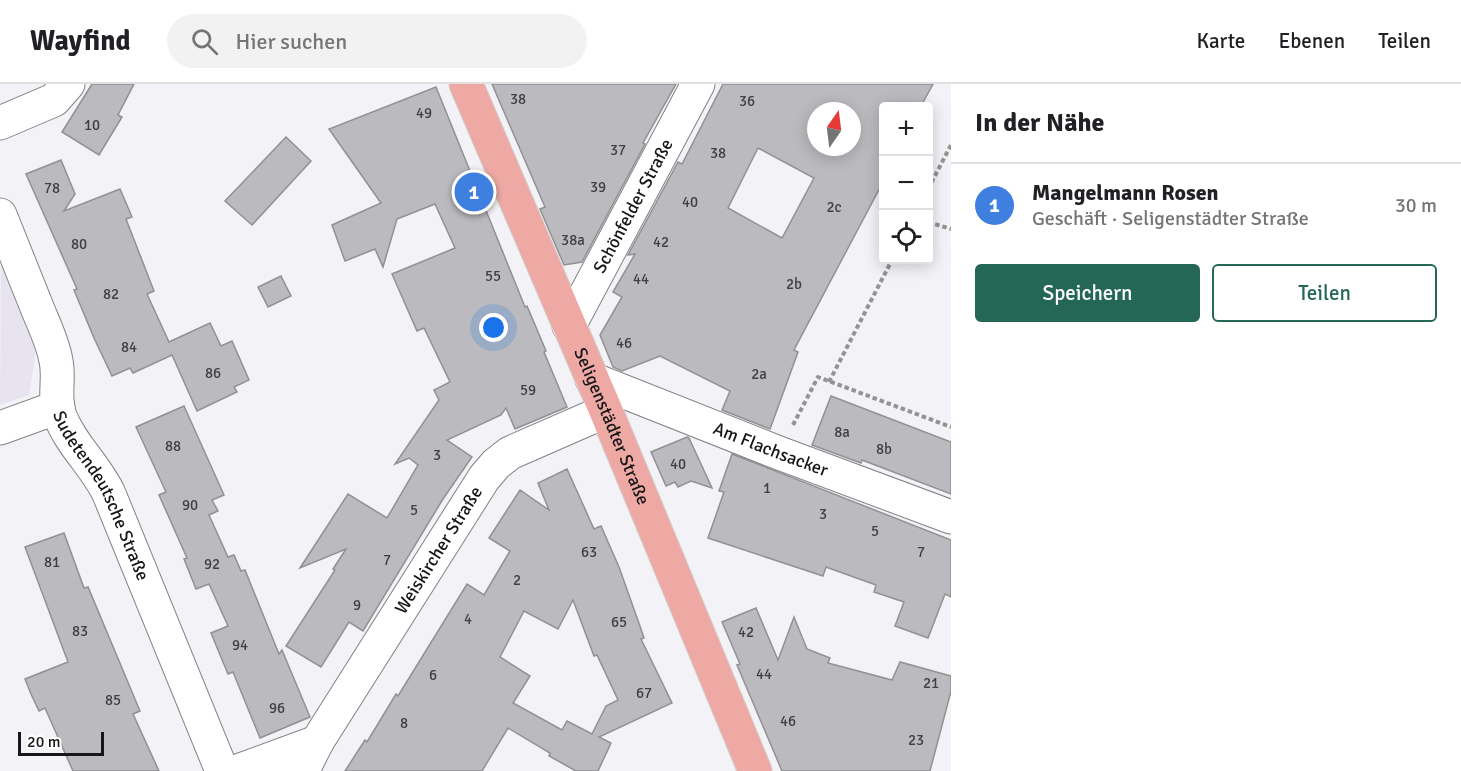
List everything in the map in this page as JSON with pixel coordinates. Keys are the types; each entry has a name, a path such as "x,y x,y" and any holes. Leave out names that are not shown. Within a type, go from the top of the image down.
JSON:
{"main road":[{"name":"Seligenstädter Straße","path":"466,84 606,411 755,771"}],"street":[{"path":"0,123 54,100 68,84"},
{"name":"Schönfelder Straße","path":"569,326 698,84"},
{"name":"Sudetendeutsche Straße","path":"0,215 54,352 58,382 58,407 66,427 102,479 109,494 222,771"},
{"name":"Am Flachsacker","path":"592,379 779,453 951,517"},
{"path":"0,428 58,407"},
{"name":"Weiskircher Straße","path":"300,771 484,478 496,464 527,445 606,411"},
{"path":"237,771 317,742"}],"path":[{"path":"933,180 951,146"},
{"path":"933,224 951,229"},
{"path":"829,382 890,264"},
{"path":"779,453 818,377 951,427"}],"shaded area":[{"path":"1,252 36,351 29,395 0,405"}],"building":[{"path":"92,84 134,84 118,115 122,117 99,155 62,132"},
{"path":"492,84 676,84 582,262 564,265 540,209 545,207"},
{"path":"723,84 933,84 923,102 879,102 879,189 794,350 798,352 770,429 722,410 730,391 660,356 622,371 613,367 600,335 622,297 613,292 635,254 628,255 678,162 682,164","holes":["758,148 814,178 782,238 728,208"]},
{"path":"436,87 567,407 515,429 506,408 501,415 447,440 472,457 443,499 363,631 349,622 321,667 286,646 346,549 300,568 348,494 387,518 418,465 409,458 395,464 439,400 434,390 450,382 424,328 417,331 392,274 455,248 435,204 397,219 383,267 375,249 345,261 332,225 381,203 329,129"},
{"path":"286,137 311,161 252,225 225,201"},
{"path":"61,160 75,194 64,211 120,189 132,217 126,219 154,291 147,294 169,342 210,323 221,346 232,341 249,380 234,387 237,392 197,411 172,355 133,373 130,368 112,376 74,290 77,289 26,174"},
{"path":"281,276 291,296 268,307 258,287"},
{"path":"831,396 951,442 951,494 862,460 861,463 812,445"},
{"path":"184,406 224,495 212,500 218,511 209,515 228,557 234,555 241,571 245,570 279,654 282,650 310,717 260,738 233,672 228,674 211,633 228,626 209,584 196,589 184,559 187,558 159,495 166,492 136,427"},
{"path":"687,437 712,488 691,481 678,487 675,482 666,486 651,452"},
{"path":"732,454 951,540 951,597 945,594 928,638 895,626 904,602 874,592 876,585 826,567 823,576 708,538 724,492 719,491"},
{"path":"567,469 594,529 601,526 619,567 641,629 644,638 641,639 672,703 599,737 611,743 598,771 576,771 508,728 482,771 345,771 365,740 367,742 396,694 398,696 467,584 484,595 510,551 489,538 520,490 549,510 538,483","holes":["573,600 594,656 597,655 618,700 606,706 592,734 567,721 562,730 513,703 530,676 500,657 524,611 558,629"]},
{"path":"64,533 84,588 88,587 140,711 133,714 159,771 73,771 45,708 39,711 25,679 68,662 25,547"},
{"path":"756,608 778,660 794,617 807,649 830,658 828,663 892,680 900,662 951,676 951,691 930,771 782,771 737,665 740,664 722,622"}],"place":[{"name":"Mangelmann Rosen","path":"474,192"}]}
